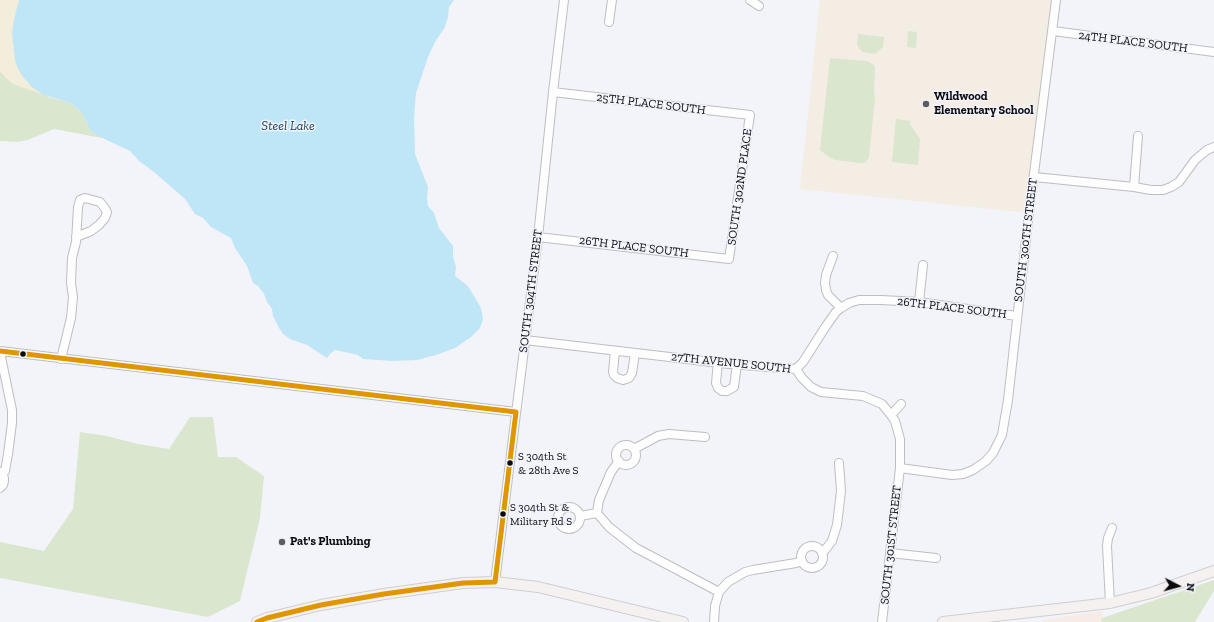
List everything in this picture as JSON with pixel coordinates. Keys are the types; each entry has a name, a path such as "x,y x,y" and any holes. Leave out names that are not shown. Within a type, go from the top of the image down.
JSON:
{"main road":[{"path":"943,622 1110,602 1151,593 1214,571"},
{"path":"257,622 267,618 321,605 384,594 463,583 495,582 538,587 683,622"}],"street":[{"name":"SOUTH 304TH STREET","path":"495,582 538,236 564,0"},
{"path":"609,22 612,0"},
{"path":"750,0 759,6"},
{"name":"SOUTH 300TH STREET","path":"900,468 952,475 963,474 982,464 993,453 1002,435 1008,400 1029,213 1056,0"},
{"name":"24TH PLACE SOUTH","path":"1053,32 1214,52"},
{"name":"25TH PLACE SOUTH","path":"553,92 750,115"},
{"name":"SOUTH 302ND PLACE","path":"729,259 750,115"},
{"path":"1134,187 1138,136"},
{"path":"1034,177 1151,190 1163,190 1171,188 1179,182 1195,160 1207,150 1214,147"},
{"path":"62,359 71,318 73,297 71,284 72,258 76,237 78,207 80,200 85,198 100,202 107,212 105,218 91,231 76,237"},
{"name":"26TH PLACE SOUTH","path":"538,236 729,259"},
{"path":"796,369 803,362 836,312 841,308 828,296 826,290 826,275 833,256"},
{"path":"919,302 923,265"},
{"name":"26TH PLACE SOUTH","path":"841,308 854,301 863,300 919,302 1017,316"},
{"name":"27TH AVENUE SOUTH","path":"525,340 615,351 796,369 811,387 821,392 863,396 882,404 895,421 900,439 900,468"},
{"path":"615,351 614,376 623,380 629,378 632,373 634,353"},
{"path":"0,488 4,481 1,474 5,471 8,454 12,410 0,352 516,412"},
{"path":"718,362 716,383 718,388 727,392 734,387 737,364"},
{"path":"891,415 901,404"},
{"path":"634,449 658,436 669,434 705,438"},
{"path":"618,461 624,465 633,462 636,457 634,449 628,444 621,446 617,451 618,461 611,472 599,500 597,513 609,527 636,548 719,592"},
{"path":"822,553 817,548 811,546 808,547 801,554 802,561 807,566 818,566 822,560 822,553 832,541 837,525 841,491 839,463"},
{"name":"SOUTH 301ST STREET","path":"882,622 900,468"},
{"path":"580,516 597,513"},
{"path":"1110,602 1107,546 1112,528"},
{"path":"890,553 936,558"},
{"path":"714,622 715,606 719,592 728,582 745,572 802,561"}],"shaded area":[{"name":"Wildwood Elementary School","path":"820,0 1056,0 1029,213 800,189"},
{"path":"1103,611 1102,622 1043,622 1043,620"}],"green space":[{"path":"0,0 19,0 12,34 13,48 18,69 23,77 28,83 49,97 71,103 83,114 93,132 102,138 54,129 28,140 17,142 0,141"},
{"path":"908,31 917,32 916,48 907,47"},
{"path":"858,34 884,37 883,47 875,54 862,52 857,45"},
{"path":"830,58 867,61 874,65 875,68 875,98 869,158 864,163 835,160 820,150"},
{"path":"896,119 911,121 910,124 920,139 918,165 892,162"},
{"path":"190,417 213,417 218,457 236,457 264,476 260,518 240,601 208,617 0,578 0,542 44,551 73,509 80,432 169,449"},
{"path":"1214,580 1214,591 1195,622 1101,622 1102,618"}],"sand":[{"path":"0,0 19,0 12,34 15,60 18,69 28,83 44,95 13,84 0,71"}],"water":[{"name":"Steel Lake","path":"19,0 454,0 449,7 445,27 435,42 428,57 416,93 414,118 415,154 428,187 428,206 434,213 439,228 453,246 453,257 456,267 455,276 468,286 481,308 483,319 480,328 471,337 455,348 417,360 393,361 363,359 358,355 335,350 327,358 307,345 290,339 283,334 279,328 273,316 272,309 264,294 258,286 253,283 247,266 235,248 231,238 211,227 203,218 195,214 185,199 139,161 130,151 96,135 90,130 83,114 71,103 44,95 33,88 23,77 15,60 12,34"}],"transit line":[{"path":"0,351 516,412 495,582 463,583 384,594 321,605 267,618 257,622"}],"place":[{"name":"Wildwood Elementary School","path":"926,104"},
{"name":"S 304th St & 28th Ave S","path":"510,463"},
{"name":"S 304th St & Military Rd S","path":"503,514"},
{"name":"Pat's Plumbing","path":"282,542"}]}
